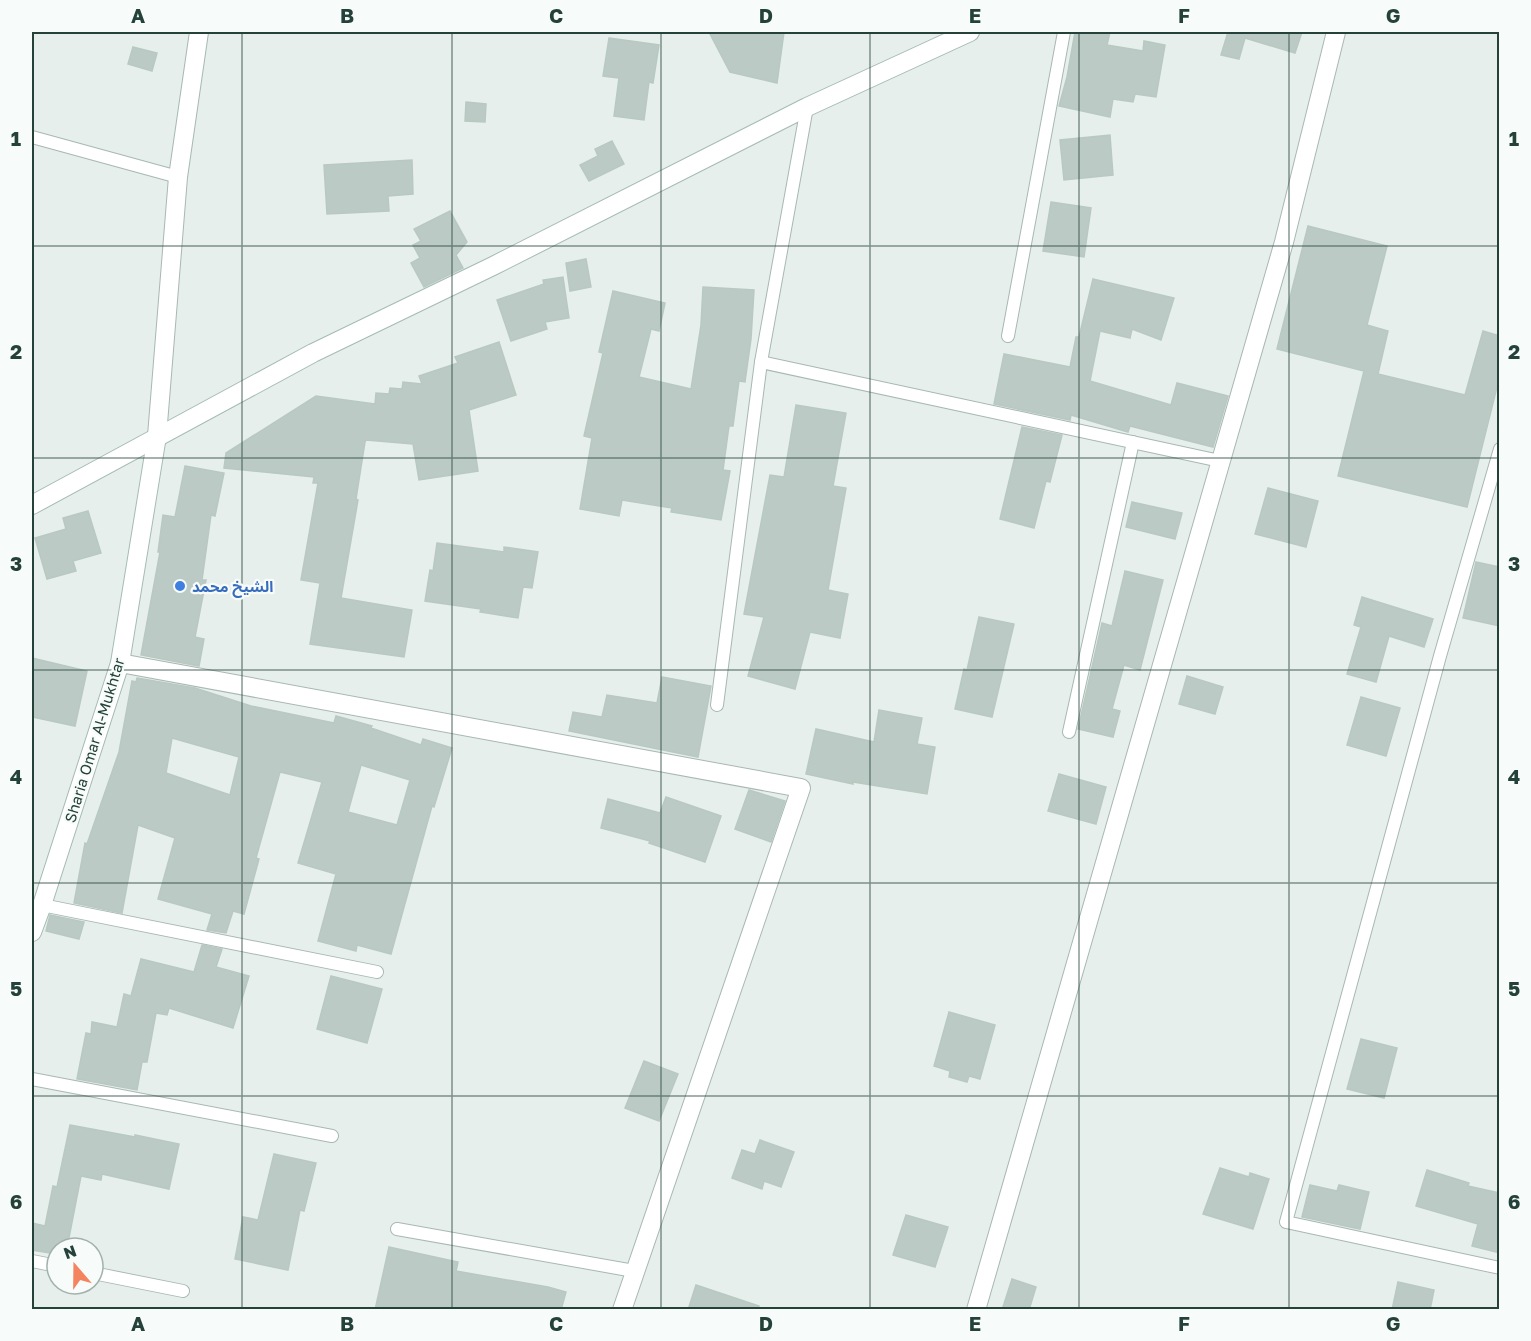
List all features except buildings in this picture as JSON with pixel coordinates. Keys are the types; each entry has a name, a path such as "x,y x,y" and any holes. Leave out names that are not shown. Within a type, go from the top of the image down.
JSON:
{"street":[{"name":"Sharia Omar Al-Mukhtar","path":"32,932 120,663 157,436 178,177 199,32"},
{"path":"32,505 313,353 493,266 939,39 970,32"},
{"path":"976,1310 1284,242 1336,32"},
{"path":"120,663 801,789 622,1310"}],"lane":[{"path":"1008,336 1064,32"},
{"path":"717,705 761,362 807,107"},
{"path":"32,137 178,177"},
{"path":"761,362 1220,461"},
{"path":"1069,732 1133,442"},
{"path":"1500,449 1440,656 1286,1222 1500,1268"},
{"path":"42,905 377,972"},
{"path":"32,1079 332,1136"},
{"path":"397,1228 634,1271"},
{"path":"105,1275 183,1291"}],"place":[{"name":"الشيخ محمد","path":"180,586"}]}
